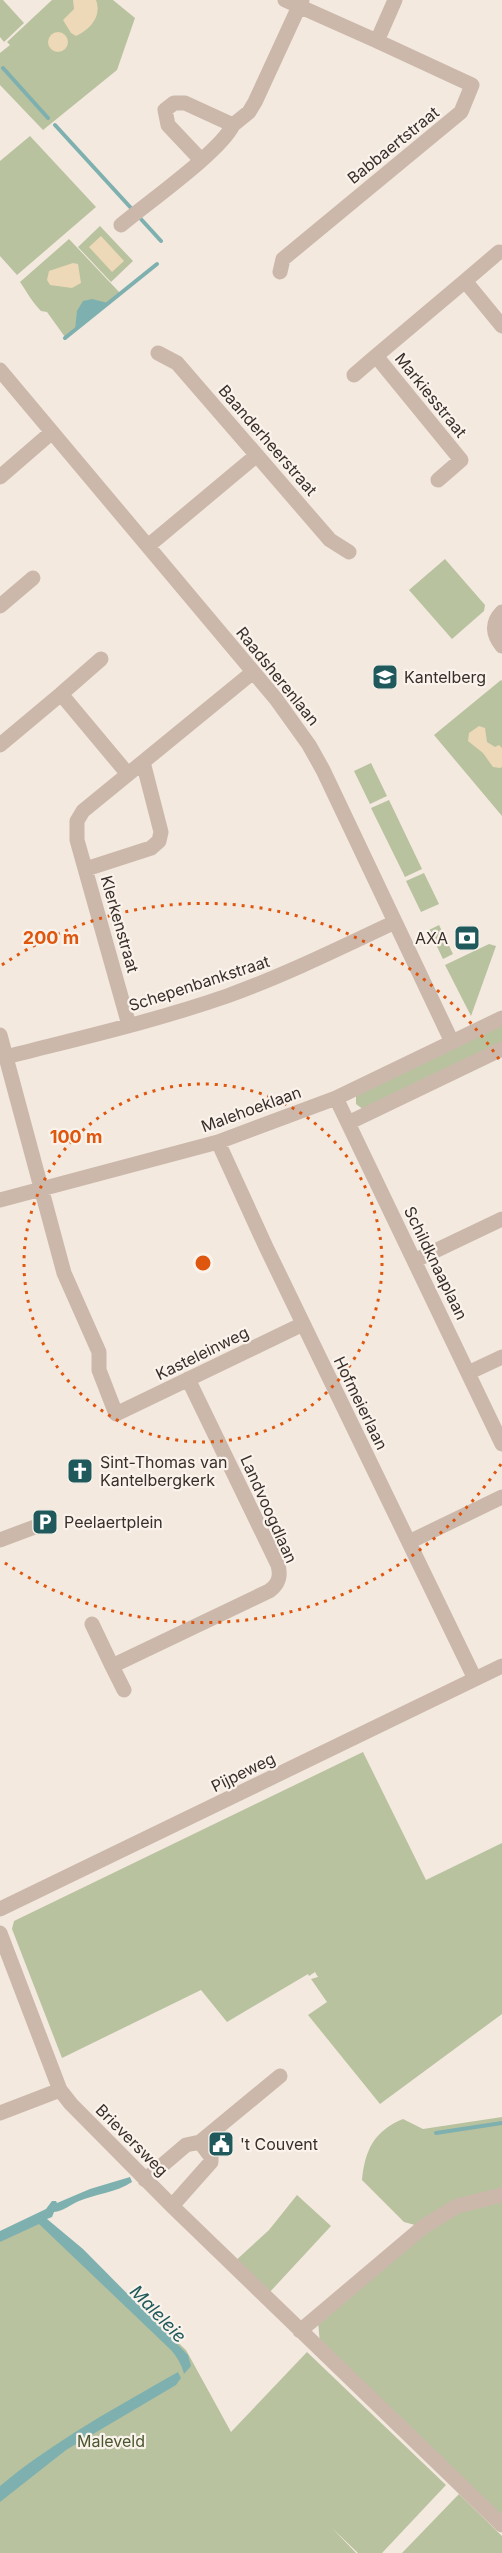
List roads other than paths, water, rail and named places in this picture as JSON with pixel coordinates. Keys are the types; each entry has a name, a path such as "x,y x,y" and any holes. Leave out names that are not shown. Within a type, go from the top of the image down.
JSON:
{"street":[{"path":"377,42 395,0"},
{"path":"121,225 201,160 225,138 233,125 249,112 295,2"},
{"name":"Babbaertstraat","path":"280,272 284,259 461,112 472,85 295,2"},
{"path":"201,160 168,125 165,110 174,103 185,103 233,125"},
{"name":"Markiesstraat","path":"354,375 499,252"},
{"path":"465,281 502,326"},
{"name":"Baanderheerstraat","path":"158,353 177,363 330,540 349,552"},
{"name":"Markiesstraat","path":"376,356 461,460 438,480"},
{"name":"Raadsherenlaan","path":"0,370 292,719 309,745 452,1042"},
{"path":"0,477 52,432"},
{"path":"148,546 257,455"},
{"path":"0,606 33,578"},
{"path":"500,613 494,624 494,632 502,646"},
{"path":"0,745 101,658"},
{"name":"Klerkenstraat","path":"129,1025 77,840 76,821 83,810 253,672"},
{"path":"61,694 127,773"},
{"name":"Klerkenstraat","path":"86,869 151,848 159,841 161,832 143,762"},
{"name":"Schepenbankstraat","path":"6,1057 203,1004 273,979 395,922"},
{"name":"Malehoeklaan","path":"0,1200 218,1142 336,1098 502,1018"},
{"path":"0,1035 40,1189"},
{"path":"348,1123 502,1049"},
{"name":"Schildknaaplaan","path":"336,1098 416,1260 502,1444"},
{"name":"Hofmeierlaan","path":"218,1142 303,1324 476,1679"},
{"name":"Kasteleinweg","path":"40,1189 64,1273 99,1352 99,1370 116,1414 303,1324"},
{"path":"416,1260 502,1219"},
{"path":"468,1373 502,1357"},
{"name":"Landvoogdlaan","path":"112,1665 269,1591 279,1581 278,1565 188,1379"},
{"path":"408,1542 502,1497"},
{"path":"0,1540 48,1522"},
{"path":"92,1624 124,1690"},
{"name":"Pijpeweg","path":"0,1909 502,1666"},
{"name":"Brieversweg","path":"0,1934 60,2090 145,2180 300,2331"},
{"path":"145,2180 186,2145 200,2142 280,2076"},
{"path":"0,2113 60,2090"},
{"path":"172,2206 211,2162 211,2157 200,2142"},
{"path":"502,2195 457,2206 423,2227 300,2331 502,2525"}],"water":[{"path":"92,299 108,303 75,330 77,311 83,301"},
{"path":"130,2177 132,2182 125,2186 79,2201 54,2212 52,2217 47,2219 83,2249 188,2355 191,2366 184,2374 171,2350 39,2224 0,2242 0,2231 46,2209 52,2201 57,2203 90,2189"},
{"path":"178,2372 181,2378 176,2385 66,2450 0,2502 0,2486 42,2454 86,2425"}],"waterway":[{"path":"3,68 48,118"},
{"path":"55,125 131,208"},
{"path":"140,218 161,241"},
{"path":"65,338 157,264"},
{"name":"Maleleie","path":"436,2133 502,2123"}],"place":[{"name":"Kantelberg","path":"385,677"},
{"name":"AXA","path":"467,938"},
{"name":"Sint-Thomas van Kantelbergkerk","path":"80,1471"},
{"name":"Peelaertplein","path":"45,1522"},
{"name":"'t Couvent","path":"221,2144"}],"park label":[{"name":"Maleveld","path":"111,2441"}]}
